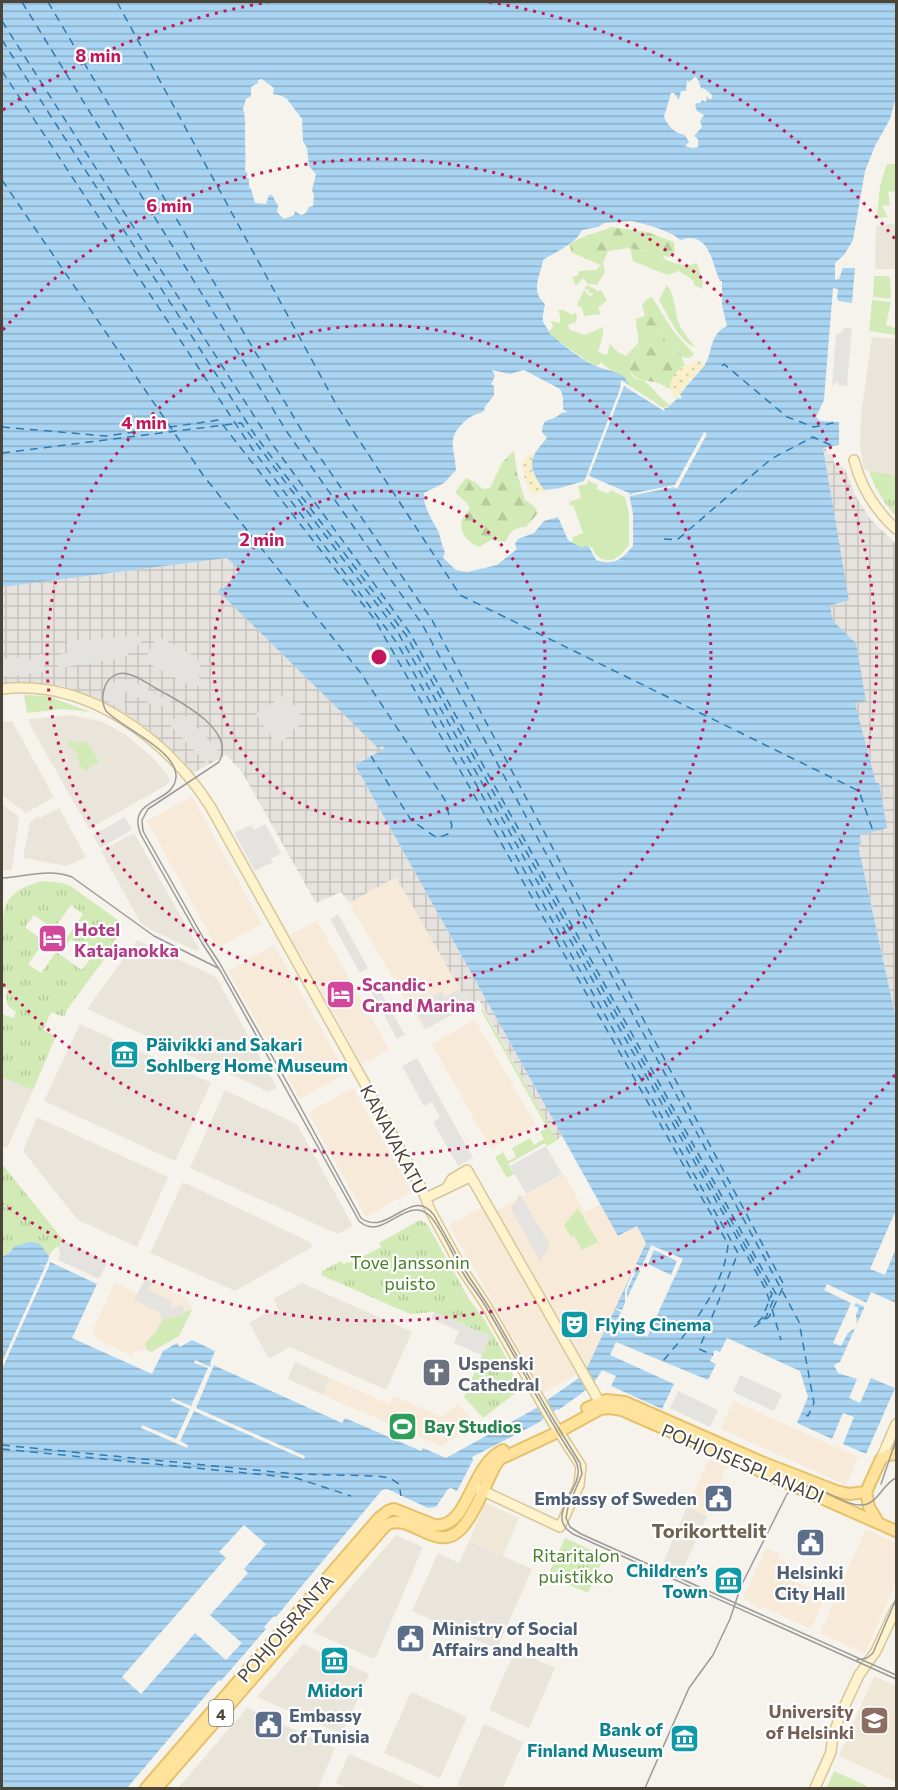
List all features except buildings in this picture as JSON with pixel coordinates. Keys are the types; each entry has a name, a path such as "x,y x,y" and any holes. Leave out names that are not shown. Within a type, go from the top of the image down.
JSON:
{"main road":[{"path":"854,460 858,477 868,496 897,529"},
{"name":"KANAVAKATU","path":"2,689 28,687 51,690 90,703 131,725 152,740 180,766 202,794 365,1084 462,1269 486,1305 542,1404 581,1466 579,1485 560,1527 478,1489"},
{"path":"380,1524 399,1522 436,1537 449,1537 466,1523 478,1489 497,1462 522,1445 558,1429 601,1405 468,1173 426,1198"},
{"name":"POHJOISESPLANADI","path":"601,1405 617,1400 625,1402 759,1461 836,1491 849,1494 866,1492"},
{"name":"POHJOISESPLANADI","path":"601,1405 622,1410 880,1524 897,1529"},
{"path":"880,1524 869,1507 866,1492 897,1424"},
{"path":"881,1459 897,1454"},
{"name":"POHJOISRANTA","path":"146,1788 380,1524"},
{"name":"POHJOISRANTA","path":"156,1788 380,1524"},
{"path":"815,1788 831,1752 838,1721 859,1675 876,1651 897,1608"}],"shaded area":[{"path":"896,223 896,269 875,269 876,226"},
{"path":"844,328 852,328 847,386 838,385 838,382 832,385 836,335"},
{"path":"872,337 896,339 896,476 865,470 863,466 860,443 861,415"},
{"path":"823,447 826,447 827,454 832,454 834,463 845,469 855,495 871,520 896,544 896,1018 858,845 859,835 886,827 879,783 876,784 855,703 865,701 856,643 833,621 830,605 848,602"},
{"path":"228,558 241,571 378,748 382,746 384,749 355,765 562,1136 557,1140 479,1000 469,1005 396,877 349,903 341,892 316,903 242,772 226,755 193,773 182,759 147,728 128,715 85,694 63,686 24,683 2,686 2,587"},
{"path":"149,635 124,658 58,668 57,659 60,659 60,654 68,653 67,641"},
{"path":"157,636 198,658 202,672 198,675 202,686 191,686 144,661"},
{"path":"43,654 45,672 2,677 2,659 29,656 30,661 35,661 35,655"},
{"path":"129,679 174,704 156,707 126,691 123,697 125,709 109,703 106,690 111,683"},
{"path":"286,694 305,721 277,745 256,714"},
{"path":"71,715 103,722 126,735 150,755 167,774 170,780 168,784 89,829 30,725 29,719"},
{"path":"186,716 218,750 207,764 168,723 171,719 177,719 180,722"},
{"path":"12,721 54,797 26,813 2,795 2,722"},
{"path":"192,796 262,924 217,948 147,821"},
{"path":"2,804 19,817 12,870 2,870"},
{"path":"59,808 86,857 67,866 23,858 30,822 38,816 40,818"},
{"path":"125,817 132,830 100,848 93,835"},
{"path":"265,824 281,853 271,859 273,862 255,871 234,833 251,825 254,830"},
{"path":"134,833 199,949 197,951 151,930 140,922 101,851"},
{"path":"396,877 469,1005 424,1030 349,903"},
{"path":"338,914 368,968 360,973 330,919"},
{"name":"Scandic Grand Marina","path":"317,921 389,1049 362,1064 290,935"},
{"path":"137,940 216,977 277,1088 269,1092 87,1009"},
{"path":"274,945 346,1073 300,1099 228,971"},
{"path":"374,980 405,1035 397,1039 367,984"},
{"path":"459,989 469,1005 426,1029 413,1006 441,991 445,997"},
{"path":"475,1020 536,1125 491,1149 432,1044"},
{"path":"80,1024 211,1083 175,1161 44,1101"},
{"path":"417,1058 473,1158 458,1166 433,1122 440,1118 432,1102 424,1106 402,1066"},
{"path":"2,1077 33,1090 8,1146 5,1148 2,1146"},
{"path":"353,1088 411,1191 366,1217 308,1113"},
{"path":"225,1090 297,1124 353,1226 338,1234 190,1168"},
{"path":"37,1117 168,1177 137,1247 78,1220 23,1151"},
{"path":"546,1146 562,1174 526,1194 510,1166"},
{"path":"564,1174 585,1212 601,1204 618,1235 637,1226 646,1243 587,1369 578,1378 576,1375 544,1392 449,1225 486,1205 491,1214"},
{"path":"183,1182 310,1242 312,1247 235,1291 150,1253"},
{"path":"520,1194 550,1245 540,1261 511,1209"},
{"path":"64,1241 107,1262 99,1279 58,1260 60,1255 58,1246"},
{"path":"145,1279 153,1282 149,1290 173,1301 170,1308 182,1305 185,1314 162,1320 160,1313 134,1300"},
{"path":"148,1280 187,1298 192,1310 179,1336 151,1352 147,1350 134,1352 132,1356 94,1338 96,1334 92,1332 115,1283 141,1295"},
{"path":"302,1283 412,1332 386,1390 290,1347 269,1359 249,1323 269,1311 272,1314 279,1310 273,1299"},
{"path":"434,1312 490,1336 482,1355 454,1343 459,1331 431,1319"},
{"path":"295,1362 330,1378 323,1395 288,1379"},
{"path":"740,1375 782,1394 774,1411 733,1392"},
{"path":"330,1378 389,1404 393,1396 441,1416 459,1404 474,1423 442,1447 323,1395"},
{"path":"678,1391 718,1410 710,1427 670,1408"},
{"path":"733,1401 858,1457 846,1485 721,1429"},
{"path":"709,1459 727,1466 705,1515 687,1507"},
{"path":"485,1503 519,1518 503,1556 469,1541"},
{"path":"687,1507 707,1516 682,1571 663,1563"},
{"path":"866,1529 896,1543 896,1582 865,1653 820,1633"},
{"path":"396,1535 423,1547 376,1657 372,1658 313,1632"},
{"path":"469,1541 532,1569 497,1649 412,1611 438,1553 459,1563"},
{"path":"766,1548 779,1554 778,1558 786,1562 780,1576 816,1591 819,1586 828,1590 811,1629 763,1607 762,1609 757,1607 743,1598"},
{"path":"303,1644 369,1674 342,1734 257,1697"},
{"path":"515,1650 555,1668 529,1728 489,1710"},
{"name":"University of Helsinki","path":"874,1676 896,1686 896,1782 839,1756"},
{"path":"411,1692 467,1717 440,1778 384,1753"},
{"path":"247,1708 335,1748 318,1788 178,1788"},
{"path":"484,1724 523,1742 503,1788 465,1788 457,1785"},
{"path":"349,1754 426,1788 348,1788 336,1783"}],"green space":[{"path":"887,164 896,164 896,191 888,192 890,205 882,206 888,217 877,218 880,186"},
{"path":"612,227 647,232 674,242 675,252 669,257 664,256 661,263 653,261 651,253 630,248 608,251 600,265 571,252 570,244"},
{"path":"630,248 651,253 661,263 663,258 680,264 697,263 703,282 702,289 679,271 667,275 633,261"},
{"path":"603,263 605,272 597,285 588,284 583,278 576,286 572,277 577,276 579,271 596,270"},
{"path":"874,276 890,278 891,299 873,297"},
{"path":"587,285 597,292 601,290 607,300 598,308 601,314 584,316 582,308 577,305 584,290 590,297 593,294 584,289"},
{"path":"667,285 673,297 680,326 695,347 683,339 659,300"},
{"path":"652,297 673,331 694,354 690,358 682,357 665,340 662,321 645,316 642,305"},
{"path":"872,300 891,302 886,325 896,328 896,335 869,331"},
{"path":"558,310 573,315 575,312 576,322 568,325 570,330 585,335 603,327 598,352 607,355 610,344 626,356 638,343 637,354 630,366 631,373 636,379 648,384 670,405 664,408 628,385 601,362 596,367 551,336 548,333 553,327 551,321 560,323"},
{"path":"647,315 657,315 662,321 665,340 680,353 685,366 681,367 671,382 670,389 637,378 629,369 638,348 636,319"},
{"path":"514,450 517,473 525,500 534,506 538,513 526,527 513,531 506,542 491,540 479,547 468,540 463,533 462,520 470,508 455,492 466,478 483,489 490,488 502,463"},
{"path":"869,471 896,476 896,517 880,495"},
{"path":"588,480 598,485 596,489 608,494 611,490 625,497 629,514 629,545 615,559 603,559 596,555 592,547 585,546 583,549 572,542 573,537 583,533 573,505 570,506 569,502 581,498 578,486 587,484"},
{"path":"24,695 47,696 91,712 63,709 27,713"},
{"path":"86,741 99,761 87,771 83,770 76,753 67,742 78,744"},
{"path":"39,882 63,883 72,887 122,923 111,950 66,1011 64,1017 51,1012 43,1030 56,1036 33,1090 2,1077 2,1014 13,1018 16,1012 7,1003 7,989 2,988 2,935 3,915 11,897 21,889","holes":["71,905 83,914 64,942 67,944 71,939 93,955 82,970 56,952 41,973 28,964 43,944 42,940 25,927 34,915 51,927 55,927"]},
{"path":"483,1009 557,1140 547,1146 545,1143 508,1164 514,1174 507,1178 495,1157 503,1152 508,1161 516,1157 512,1148 530,1138 534,1145 544,1139 540,1132 547,1128 481,1010"},
{"path":"2,1164 64,1241 49,1256 37,1244 11,1250 2,1257"},
{"path":"578,1208 598,1242 582,1250 574,1235 571,1237 564,1225"},
{"name":"Tove Janssonin puisto","path":"420,1220 427,1224 469,1299 484,1319 509,1362 518,1391 483,1418 464,1397 490,1336 434,1312 410,1314 321,1275 322,1271 341,1261 343,1264 354,1261 381,1247 379,1243"},
{"path":"192,1310 179,1336 151,1352 147,1350 145,1343 155,1333 162,1320"},
{"name":"Ritaritalon puistikko","path":"565,1538 604,1556 588,1593 548,1576"},
{"name":"University of Helsinki","path":"834,1771 867,1786 866,1788 827,1787"}],"sand":[{"path":"698,360 705,365 688,382 676,399 670,389 673,377 679,370"},
{"path":"534,452 532,469 545,492 533,494 525,481 522,465 529,454"}],"water":[{"path":"2,2 896,2 896,96 890,119 875,146 865,171 853,240 844,255 835,263 835,280 839,279 843,268 855,268 852,303 839,301 838,289 833,288 824,400 816,417 820,421 839,422 839,445 823,448 849,601 830,605 833,621 856,643 866,701 855,703 876,783 879,783 887,828 860,835 861,843 858,845 896,1019 896,1210 870,1269 885,1275 896,1248 896,1303 871,1292 840,1362 834,1365 838,1373 857,1379 849,1398 860,1403 871,1378 895,1388 866,1454 843,1444 854,1417 843,1413 832,1439 797,1423 808,1397 800,1371 727,1338 720,1352 715,1350 710,1361 716,1364 708,1380 616,1342 610,1355 674,1384 662,1409 611,1386 616,1376 602,1370 588,1388 559,1410 557,1409 538,1423 472,1457 473,1460 457,1491 448,1489 436,1507 428,1508 387,1489 382,1490 276,1617 274,1616 264,1627 266,1629 221,1681 219,1680 127,1788 2,1788 2,1257 15,1246 30,1242 40,1244 49,1256 48,1261 97,1284 72,1338 152,1374 163,1351 177,1343 180,1347 192,1340 215,1351 211,1364 342,1423 345,1418 421,1451 423,1448 446,1458 533,1410 576,1380 586,1370 646,1243 637,1226 618,1236 355,765 384,749 383,746 378,748 218,591 223,589 240,570 227,558 2,587","holes":["697,78 701,88 713,96 710,100 707,96 706,102 702,100 695,105 697,111 704,115 700,121 702,127 694,136 698,139 698,147 692,148 685,146 689,142 685,135 672,129 664,117 671,93 674,93 679,100 681,91 686,91 687,80 689,82","262,79 274,88 273,94 287,99 302,119 303,141 307,148 309,166 316,174 312,190 313,206 301,215 295,211 294,215 284,219 277,212 278,206 272,195 269,195 266,204 255,203 249,187 249,179 246,177 248,174 245,171 243,109 246,99 251,96 251,87 258,83 258,80","630,221 649,225 680,240 696,239 707,248 720,281 722,281 722,305 727,326 717,334 707,361 680,395 682,397 667,408 632,388 621,375 593,365 560,343 551,336 544,323 545,304 540,299 537,289 543,260 570,244 582,230 598,227 604,223","492,370 510,374 524,370 560,389 563,409 567,412 544,423 542,432 547,438 533,457 532,469 544,490 584,481 587,475 629,493 633,514 633,546 621,558 612,562 596,560 589,547 582,548 568,540 558,517 544,521 534,533 518,539 515,544 517,549 497,565 467,572 456,570 443,558 445,552 426,507 424,493 444,483 456,470 453,448 456,431 469,418 485,410 484,408 494,395 494,386 491,384 495,376"]}],"pier":[{"path":"621,380 665,409 664,411 624,386 589,476 587,474 620,389"},
{"path":"704,432 707,434 677,489 674,487 629,495 675,485"},
{"path":"651,1245 683,1259 647,1337 616,1322 621,1312 615,1309 622,1310 625,1303 625,1290 634,1269 635,1273 627,1290 627,1298 640,1271 634,1268 636,1264 642,1267","holes":["654,1250 677,1261 671,1275 648,1264"]},
{"path":"48,1261 49,1266 2,1369 2,1362 45,1267 38,1263 45,1266"},
{"path":"827,1284 867,1303 865,1307 856,1303 854,1306 859,1308 856,1315 857,1324 848,1333 841,1346 833,1343 851,1303 824,1290"},
{"path":"195,1360 210,1367 211,1364 214,1365 196,1408 305,1456 304,1459 194,1411 180,1441 188,1445 187,1448 141,1428 142,1425 176,1439 190,1409 171,1401 172,1398 191,1406 208,1368 194,1363"},
{"path":"244,1525 266,1544 244,1569 248,1573 210,1615 242,1643 226,1660 195,1633 141,1694 122,1677 226,1558 219,1552"}],"ferry route":[{"path":"22,2 287,432 422,624 799,1322 814,1403 808,1416 801,1413"},
{"path":"48,2 302,431 432,620 784,1285 769,1317 754,1327"},
{"path":"117,2 337,406 460,595 859,791 873,831"},
{"path":"2,21 270,441 410,633 776,1294 766,1317 759,1322"},
{"path":"2,40 255,435 406,635 772,1294 762,1318 756,1324"},
{"path":"2,71 253,450 397,643 738,1253 699,1349 713,1355"},
{"path":"2,180 203,475 360,672 445,800 452,826 448,834 437,838 411,820 371,756"},
{"path":"722,366 724,364 787,417 814,427 837,422"},
{"path":"2,427 106,436 219,420 375,620 728,1244 725,1260 713,1292 694,1322 662,1362"},
{"path":"2,453 241,423 397,631 765,1288 771,1305"},
{"path":"664,539 677,540 771,459 813,437 833,446"},
{"path":"772,1309 781,1340"},
{"path":"2,1445 295,1474 377,1476 390,1478 399,1484 401,1496"},
{"path":"2,1449 296,1478 351,1496"}],"tram line":[{"path":"896,1675 581,1534 570,1527 566,1518 568,1507 582,1474 580,1463 434,1215 425,1207 417,1206 408,1208 381,1222 371,1222 361,1218 289,1086 143,831 142,820 148,809 219,762 222,750 220,739 203,718 178,701 139,678 121,673 114,675 109,679 103,691 106,711 159,749 174,767 176,777 167,793 145,807 139,814 138,823 141,835 221,972 359,1221 368,1226 377,1227 403,1214 420,1210 429,1215 438,1226 463,1273 486,1307 575,1459 578,1469 577,1477 563,1511 562,1519 565,1527 573,1534 896,1679"},
{"path":"2,878 46,873 72,877 154,936 218,968"},
{"path":"881,1484 896,1440"},
{"path":"645,1788 689,1688 713,1655 730,1619 741,1586 787,1494 796,1488 805,1486 824,1491 852,1504 861,1505 872,1502 896,1478"},
{"path":"857,1660 867,1658 873,1653 896,1599"}],"place":[{"name":"Hotel Katajanokka","path":"53,939"},
{"name":"Scandic Grand Marina","path":"341,994"},
{"name":"Päivikki and Sakari Sohlberg Home Museum","path":"125,1054"},
{"name":"Flying Cinema","path":"574,1324"},
{"name":"Uspenski Cathedral","path":"437,1373"},
{"name":"Bay Studios","path":"403,1426"},
{"name":"Embassy of Sweden","path":"718,1498"},
{"name":"Helsinki City Hall","path":"810,1543"},
{"name":"Children’s Town","path":"729,1580"},
{"name":"Ministry of Social Affairs and health","path":"411,1638"},
{"name":"Midori","path":"335,1661"},
{"name":"University of Helsinki","path":"875,1721"},
{"name":"Embassy of Tunisia","path":"268,1725"},
{"name":"Bank of Finland Museum","path":"684,1739"}],"district":[{"name":"Torikorttelit","path":"709,1530"}]}
